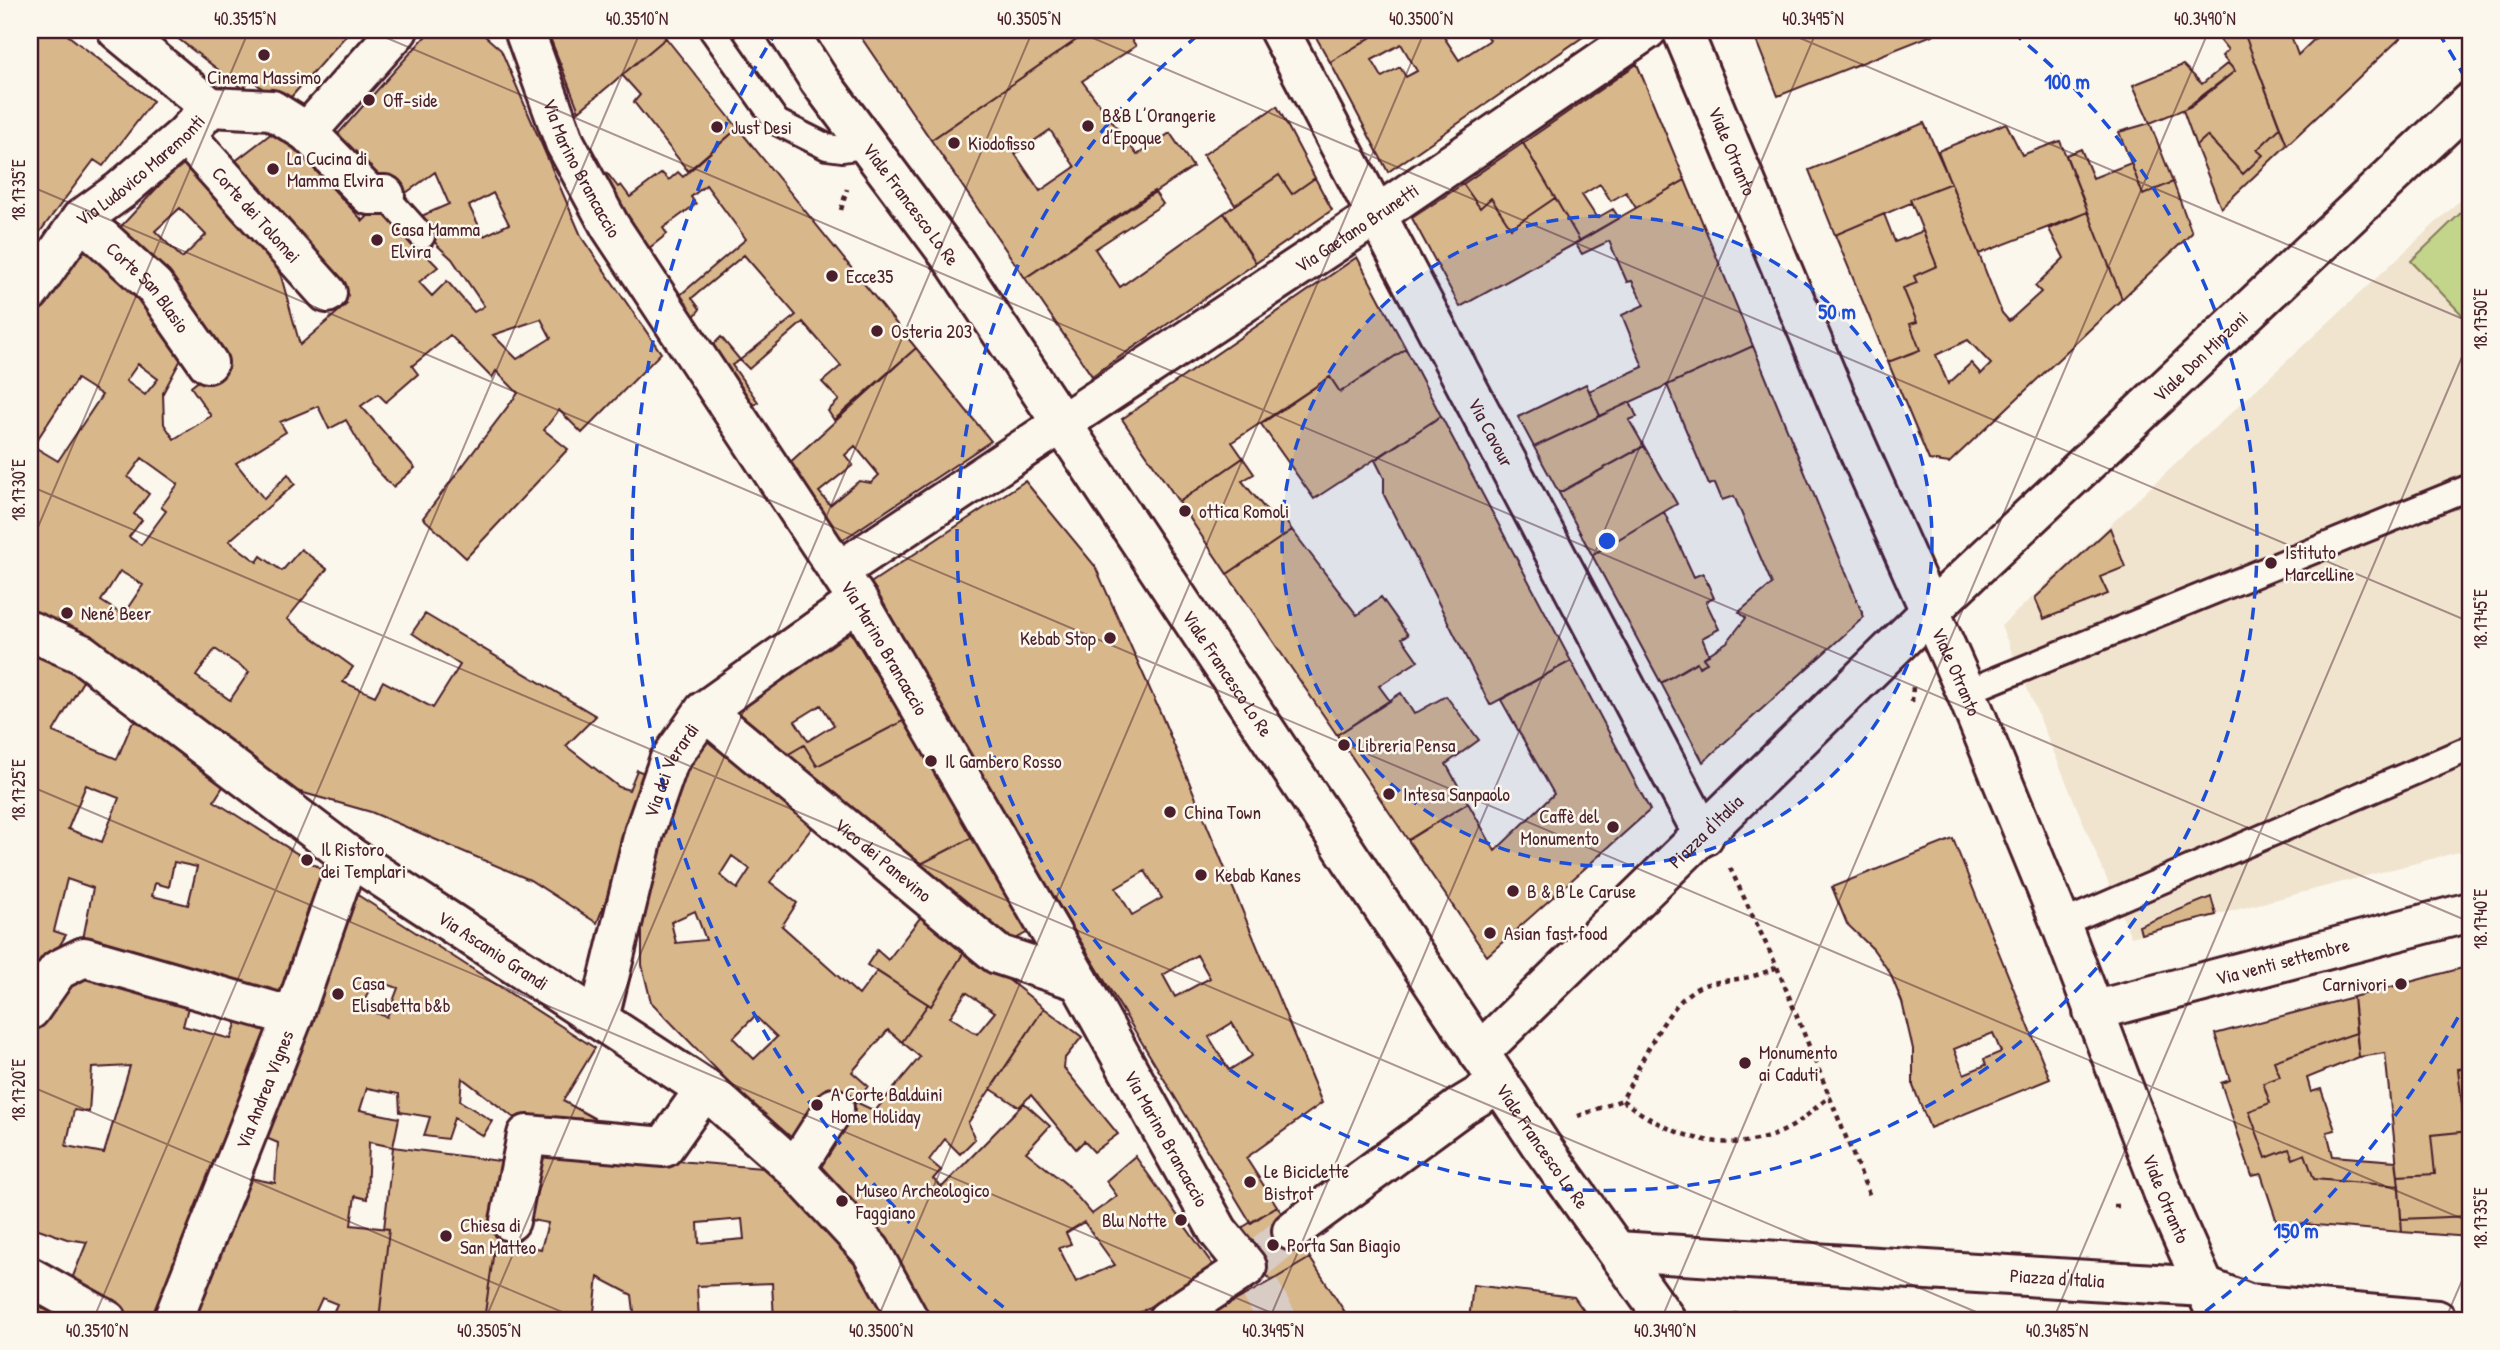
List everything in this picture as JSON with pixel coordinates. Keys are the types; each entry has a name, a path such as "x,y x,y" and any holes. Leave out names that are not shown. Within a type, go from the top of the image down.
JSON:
{"street":[{"name":"Corte dei Tolomei","path":"117,30 198,121 327,293"},
{"path":"307,132 398,30"},
{"name":"Via Marino Brancaccio","path":"524,30 565,143 610,226 848,586 1079,981 1218,1231 1254,1271 1167,1320"},
{"name":"Viale Francesco Lo Re","path":"787,30 819,80 956,264 1489,1068 1666,1320"},
{"name":"Via Cavour","path":"1279,30 1704,836"},
{"name":"Via Gaetano Brunetti","path":"1064,424 1647,30"},
{"name":"Viale Otranto","path":"1682,30 1845,420 1966,692 2061,924 2168,1205 2212,1304"},
{"name":"Viale Don Minzoni","path":"1931,611 2470,102"},
{"name":"Via Ludovico Maremonti","path":"30,292 81,219 121,190 198,121 272,110 307,132 369,195 385,195"},
{"name":"Corte San Blasio","path":"81,219 154,286 208,363"},
{"name":"Via dei Verardi","path":"599,1018 644,832 669,761 704,711 848,586 1064,424"},
{"name":"Piazza d'Italia","path":"1292,1231 1462,1106 1489,1068 1704,836 1931,611"},
{"name":"Via Ascanio Grandi","path":"30,631 82,654 349,856 705,1089 795,1169 871,1251 909,1320"},
{"name":"Vico dei Panevino","path":"704,711 998,954 1079,981"},
{"name":"Via Andrea Vignes","path":"173,1320 293,1017 349,856"},
{"name":"Via venti settembre","path":"2093,1010 2470,912"},
{"path":"30,1010 58,970 84,957 293,1017"},
{"path":"510,1221 527,1135 664,1147 705,1089"},
{"path":"795,1169 834,1108"},
{"name":"Piazza d'Italia","path":"1617,1251 2212,1304 2248,1304 2437,1320"},
{"path":"30,1277 107,1320"}],"lane":[{"path":"712,30 777,122 827,147 842,149 870,145"},
{"path":"385,195 422,236"},
{"path":"1966,692 2470,489"},
{"path":"2061,924 2470,748"}],"path":[{"path":"1728,865 1777,967 1871,1199"},
{"path":"1578,1116 1622,1100 1657,1034 1680,1000 1706,984 1755,978 1777,967"},
{"path":"1622,1100 1643,1116 1680,1135 1725,1144 1762,1140 1793,1126 1830,1097"}],"shaded area":[{"name":"Istituto Marcelline","path":"2470,191 2470,849 2131,937 2001,626"}],"green space":[{"path":"2470,204 2470,323 2411,261"}],"building":[{"path":"30,30 61,30 153,101 103,166 94,160 30,245 30,108 37,99 30,94"},
{"name":"Cinema Massimo","path":"167,30 351,30 283,106 251,79 243,89"},
{"path":"431,30 490,30 485,36 501,50 582,238 661,353 582,433 559,410 544,430 568,449 466,558 423,518 518,393 496,371 492,378 450,335 412,366 418,374 386,402 378,394 361,406 415,468 393,487 372,465 346,420 329,429 318,406 280,422 286,432 236,463 264,499 288,474 295,484 229,541 257,562 261,556 282,571 301,549 327,569 287,619 353,667 343,682 375,696 383,681 433,708 460,665 412,633 425,614 596,716 566,746 619,787 629,790 637,770 654,777 597,923 530,880 371,812 293,790 30,620 30,313 83,232 185,352 163,393 164,424 174,439 211,416 191,387 222,362 113,235 181,162 259,234 281,276 300,345 347,304 229,166 277,129 363,221 378,206 438,267 419,282 432,296 447,281 474,312 484,306 452,259 438,246 417,218 449,204 435,172 399,198 337,135","holes":["493,193 509,224 484,236 469,206","180,208 206,235 182,258 155,231","541,319 551,338 517,359 493,335","138,364 158,379 145,395 126,381","77,379 102,395 58,461 33,446","142,458 178,484 161,507 166,511 141,545 129,537 142,520 134,514 149,494 128,477","120,571 143,585 123,615 101,601","215,649 249,672 230,700 196,676"]},
{"path":"547,30 659,30 666,38 579,111"},
{"path":"856,30 1091,30 931,140"},
{"path":"1091,30 1125,30 1136,46 1082,81 1137,155 1170,133 1193,167 1025,278 931,140","holes":["1050,130 1075,167 1040,191 1015,154"]},
{"path":"1312,30 1383,30 1330,62"},
{"path":"1383,30 1457,30 1444,37 1459,60 1490,40 1483,30 1593,30 1388,172 1330,62","holes":["1401,44 1417,71 1406,77 1400,67 1382,77 1372,60"]},
{"path":"1752,30 1934,30 1935,34 1778,96"},
{"path":"2212,30 2243,30 2280,128 2257,150 2263,155 2243,174 2207,136 2196,146 2183,110 2235,71 2222,56 2228,50"},
{"path":"2243,30 2289,30 2298,55 2324,30 2409,30 2287,145"},
{"path":"666,38 738,128 688,171 634,102 640,95 622,75"},
{"path":"2228,63 2235,71 2192,106 2150,123 2133,85 2183,65 2202,84"},
{"path":"1637,64 1685,180 1636,208 1626,192 1611,201 1600,184 1582,195 1597,218 1613,209 1619,218 1580,241 1523,143"},
{"path":"1277,106 1315,178 1292,194 1279,175 1235,205 1203,155"},
{"path":"1924,123 1951,183 1910,199 1911,203 1835,235 1809,170"},
{"path":"2006,123 2022,155 2060,141 2088,212 1979,254 1938,151"},
{"path":"2150,123 2173,182 2143,195 2119,132"},
{"path":"738,128 916,348 834,420 828,411 839,400 822,382 841,366 803,322 749,369 740,360 796,315 744,255 692,298 700,309 693,318 679,296 746,239 706,185 691,197 696,204 663,228 667,234 648,249 609,189 604,176 607,173 630,197 662,173 669,180 678,172 683,177"},
{"path":"2280,128 2287,145 2221,208 2196,146 2207,136 2243,174 2263,155 2257,150"},
{"path":"1523,143 1555,198 1511,228 1491,198 1480,208 1463,184"},
{"path":"2081,149 2093,178 2131,163 2143,195 2173,182 2192,233 2122,299 2066,155"},
{"path":"1279,175 1292,194 1315,178 1332,210 1256,263 1224,213"},
{"path":"1685,180 1753,346 1600,416 1589,391 1643,367 1622,315 1644,305 1632,281 1627,282 1609,241 1582,254 1575,243"},
{"path":"1951,183 2002,313 2009,321 2041,292 2035,286 2064,258 2049,229 2088,212 2122,299 1949,463 1929,460 1888,362 1920,350 1910,324 1917,322 1903,288 1917,283 1914,276 1937,266 1910,199","holes":["1968,340 1991,364 1981,374 1971,363 1948,384 1936,355"]},
{"path":"1463,184 1480,208 1491,198 1511,228 1555,198 1580,241 1460,307 1412,218"},
{"path":"1154,191 1163,204 1095,249 1120,287 1224,213 1256,263 1092,376 1025,278"},
{"path":"1884,214 1895,242 1923,231 1937,266 1914,276 1917,283 1903,288 1917,322 1910,324 1920,350 1888,362 1835,235"},
{"path":"1357,257 1406,349 1340,392 1330,377 1232,442 1243,458 1179,502 1122,419"},
{"path":"721,337 740,360 732,365 758,402 747,410 711,347"},
{"path":"1753,346 1864,617 1703,762 1661,683 1697,662 1699,667 1707,663 1703,658 1727,642 1746,618 1739,612 1772,584 1734,496 1722,500 1715,483 1709,485 1667,385"},
{"path":"916,348 991,441 838,543 786,466","holes":["855,446 879,475 871,483 859,481 830,505 819,492 853,465 845,455"]},
{"path":"1406,349 1441,416 1314,499 1261,424 1330,377 1340,392"},
{"path":"1586,384 1600,416 1534,447 1518,417"},
{"path":"1630,402 1637,417 1629,420 1644,446 1559,493 1534,447"},
{"path":"1441,416 1571,661 1490,705 1384,495 1384,478 1375,460"},
{"path":"1644,446 1677,504 1592,555 1559,493"},
{"path":"1243,458 1254,474 1242,481 1271,516 1277,510 1292,530 1227,574 1179,502"},
{"path":"1025,481 1095,566 1161,714 1322,1103 1246,1158 1277,1206 1251,1223 866,586","holes":["1145,871 1162,898 1132,915 1116,888","1197,955 1210,978 1175,997 1163,975","1232,1023 1252,1056 1229,1070 1209,1037"]},
{"path":"1664,512 1694,577 1703,573 1714,598 1706,602 1719,629 1702,638 1709,655 1703,658 1707,663 1699,667 1697,662 1661,683 1592,555"},
{"path":"2110,528 2125,567 2100,577 2108,594 2044,619 2035,598"},
{"path":"1292,530 1357,615 1381,597 1408,635 1402,638 1418,661 1379,686 1390,701 1337,735 1227,574"},
{"path":"850,631 905,720 817,766 804,745 782,758 727,712","holes":["821,705 834,725 808,741 795,721"]},
{"path":"30,644 86,676 53,732 117,759 132,723 142,720 224,785 214,801 323,870 279,1000 82,944 93,888 67,879 54,931 66,935 30,994","holes":["86,785 119,798 102,842 68,829","174,862 197,867 188,905 152,896 155,883 169,887"]},
{"path":"1571,661 1650,810 1487,956 1408,840 1468,803 1495,851 1554,794 1501,700"},
{"path":"1401,693 1414,714 1446,696 1479,740 1446,764 1468,803 1408,840 1337,735"},
{"path":"905,720 977,835 915,867 782,758 804,745 817,766"},
{"path":"701,731 815,824 770,882 797,903 782,926 859,995 877,971 928,1004 902,1042 888,1030 852,1072 868,1086 856,1102 794,1149 651,1002 642,965 642,909 675,771","holes":["732,856 750,869 737,889 720,875","695,911 706,940 676,943 671,922","755,1016 777,1037 754,1059 733,1038"]},
{"path":"977,835 1035,928 1007,944 915,867"},
{"path":"1953,839 2050,1079 1930,1128 1913,1086 1913,1049 1902,1002 1890,973 1873,949 1847,924 1832,887","holes":["1993,1033 2001,1052 1984,1059 1986,1065 1964,1074 1954,1049"]},
{"path":"353,892 595,1048 563,1101 594,1118 591,1129 513,1117 462,1078 460,1101 492,1121 483,1136 454,1118 447,1139 424,1136 430,1117 400,1112 399,1094 367,1088 360,1110 399,1118 393,1147 369,1142 367,1199 355,1196 351,1225 389,1229 379,1320 330,1320 337,1304 322,1298 312,1320 183,1320 244,1177 275,1183 278,1143 266,1138","holes":["373,979 398,988 387,1017 362,1008"]},
{"path":"2211,897 2216,915 2141,934 2139,926"},
{"path":"923,914 967,947 931,1006 867,965 877,950 888,960"},
{"path":"967,947 1044,1008 968,1123 975,1139 960,1154 945,1139 929,1160 941,1170 933,1179 942,1187 1024,1103 1050,1126 1026,1152 1066,1184 1092,1214 1117,1196 1106,1181 1135,1156 1215,1268 1127,1320 924,1320 811,1169 856,1102 875,1111 920,1057 902,1042 928,1004 931,1006","holes":["966,992 995,1012 977,1034 950,1017","1084,1222 1115,1265 1076,1282 1059,1248 1071,1244 1066,1233"]},
{"path":"2470,966 2470,1054 2467,1054 2468,1068 2458,1069 2463,1113 2470,1112 2470,1131 2431,1135 2435,1174 2398,1176 2385,1053 2359,1057 2353,997"},
{"path":"82,974 191,996 183,1026 231,1039 240,1012 272,1024 165,1320 141,1320 69,1286 87,1242 67,1239 30,1226 30,1023 46,998","holes":["130,1066 104,1153 66,1146 74,1110 89,1112 92,1068"]},
{"path":"2353,997 2356,1033 2274,1061 2280,1077 2263,1083 2270,1103 2249,1111 2266,1158 2289,1149 2293,1159 2305,1154 2314,1179 2399,1186 2402,1232 2277,1222 2261,1174 2252,1176 2221,1083 2230,1080 2215,1034"},
{"path":"1044,1008 1082,1037 1065,1058 1064,1068 1118,1134 1094,1152 1084,1141 1076,1149 1031,1095 1019,1107 991,1089"},
{"path":"2356,1033 2359,1057 2307,1078 2311,1092 2321,1089 2335,1130 2327,1132 2333,1156 2396,1161 2399,1186 2314,1179 2305,1154 2293,1159 2289,1149 2266,1158 2249,1111 2270,1103 2263,1083 2280,1077 2274,1061"},
{"path":"2467,1054 2470,1054 2470,1112 2463,1113 2458,1069 2468,1068"},
{"path":"2470,1131 2470,1216 2401,1219 2398,1176 2435,1174 2431,1135"},
{"name":"Chiesa di San Matteo","path":"393,1147 515,1163 502,1244 495,1243 484,1320 379,1320 389,1229 384,1229"},
{"path":"531,1149 774,1169 877,1286 895,1320 774,1320 772,1283 697,1286 699,1320 635,1320 632,1295 598,1277 593,1320 484,1320 495,1243 511,1245 511,1242 541,1249 548,1223 515,1217","holes":["742,1219 744,1239 699,1243 698,1223"]},
{"name":"Porta San Biagio","path":"1277,1206 1310,1258 1271,1281 1235,1232"},
{"path":"2470,1216 2470,1237 2402,1232 2401,1219"},
{"path":"1310,1258 1350,1320 1201,1320 1271,1281"},
{"path":"1473,1285 1574,1297 1586,1314 1576,1320 1469,1320"},
{"path":"30,1294 82,1320 30,1320"},
{"path":"1735,1313 1800,1319 1731,1320"}],"tunnel":[{"path":"1256,1260 1292,1231"},
{"path":"1260,1288 1278,1320"}],"place":[{"name":"Cinema Massimo","path":"264,55"},
{"name":"Off-side","path":"369,100"},
{"name":"B&B L’Orangerie d’Epoque","path":"1088,126"},
{"name":"Just Desi","path":"717,127"},
{"name":"Kiodofisso","path":"954,143"},
{"name":"La Cucina di Mamma Elvira","path":"273,169"},
{"name":"Casa Mamma Elvira","path":"377,240"},
{"name":"Ecce35","path":"832,276"},
{"name":"Osteria 203","path":"877,331"},
{"name":"ottica Romoli","path":"1185,511"},
{"name":"Istituto Marcelline","path":"2271,563"},
{"name":"Nené Beer","path":"67,613"},
{"name":"Kebab Stop","path":"1110,638"},
{"name":"Libreria Pensa","path":"1344,745"},
{"name":"Il Gambero Rosso","path":"931,761"},
{"name":"Intesa Sanpaolo","path":"1389,794"},
{"name":"China Town","path":"1170,812"},
{"name":"Caffè del Monumento","path":"1613,827"},
{"name":"Il Ristoro dei Templari","path":"307,860"},
{"name":"Kebab Kanes","path":"1201,875"},
{"name":"B & B Le Caruse","path":"1513,891"},
{"name":"Asian fast food","path":"1490,933"},
{"name":"Carnivori","path":"2401,984"},
{"name":"Casa Elisabetta b&b","path":"338,994"},
{"name":"Monumento ai Caduti","path":"1745,1063"},
{"name":"A Corte Balduini Home Holiday","path":"817,1105"},
{"name":"Le Biciclette Bistrot","path":"1250,1182"},
{"name":"Museo Archeologico Faggiano","path":"842,1201"},
{"name":"Blu Notte","path":"1181,1220"},
{"name":"Chiesa di San Matteo","path":"446,1236"},
{"name":"Porta San Biagio","path":"1273,1245"}]}
